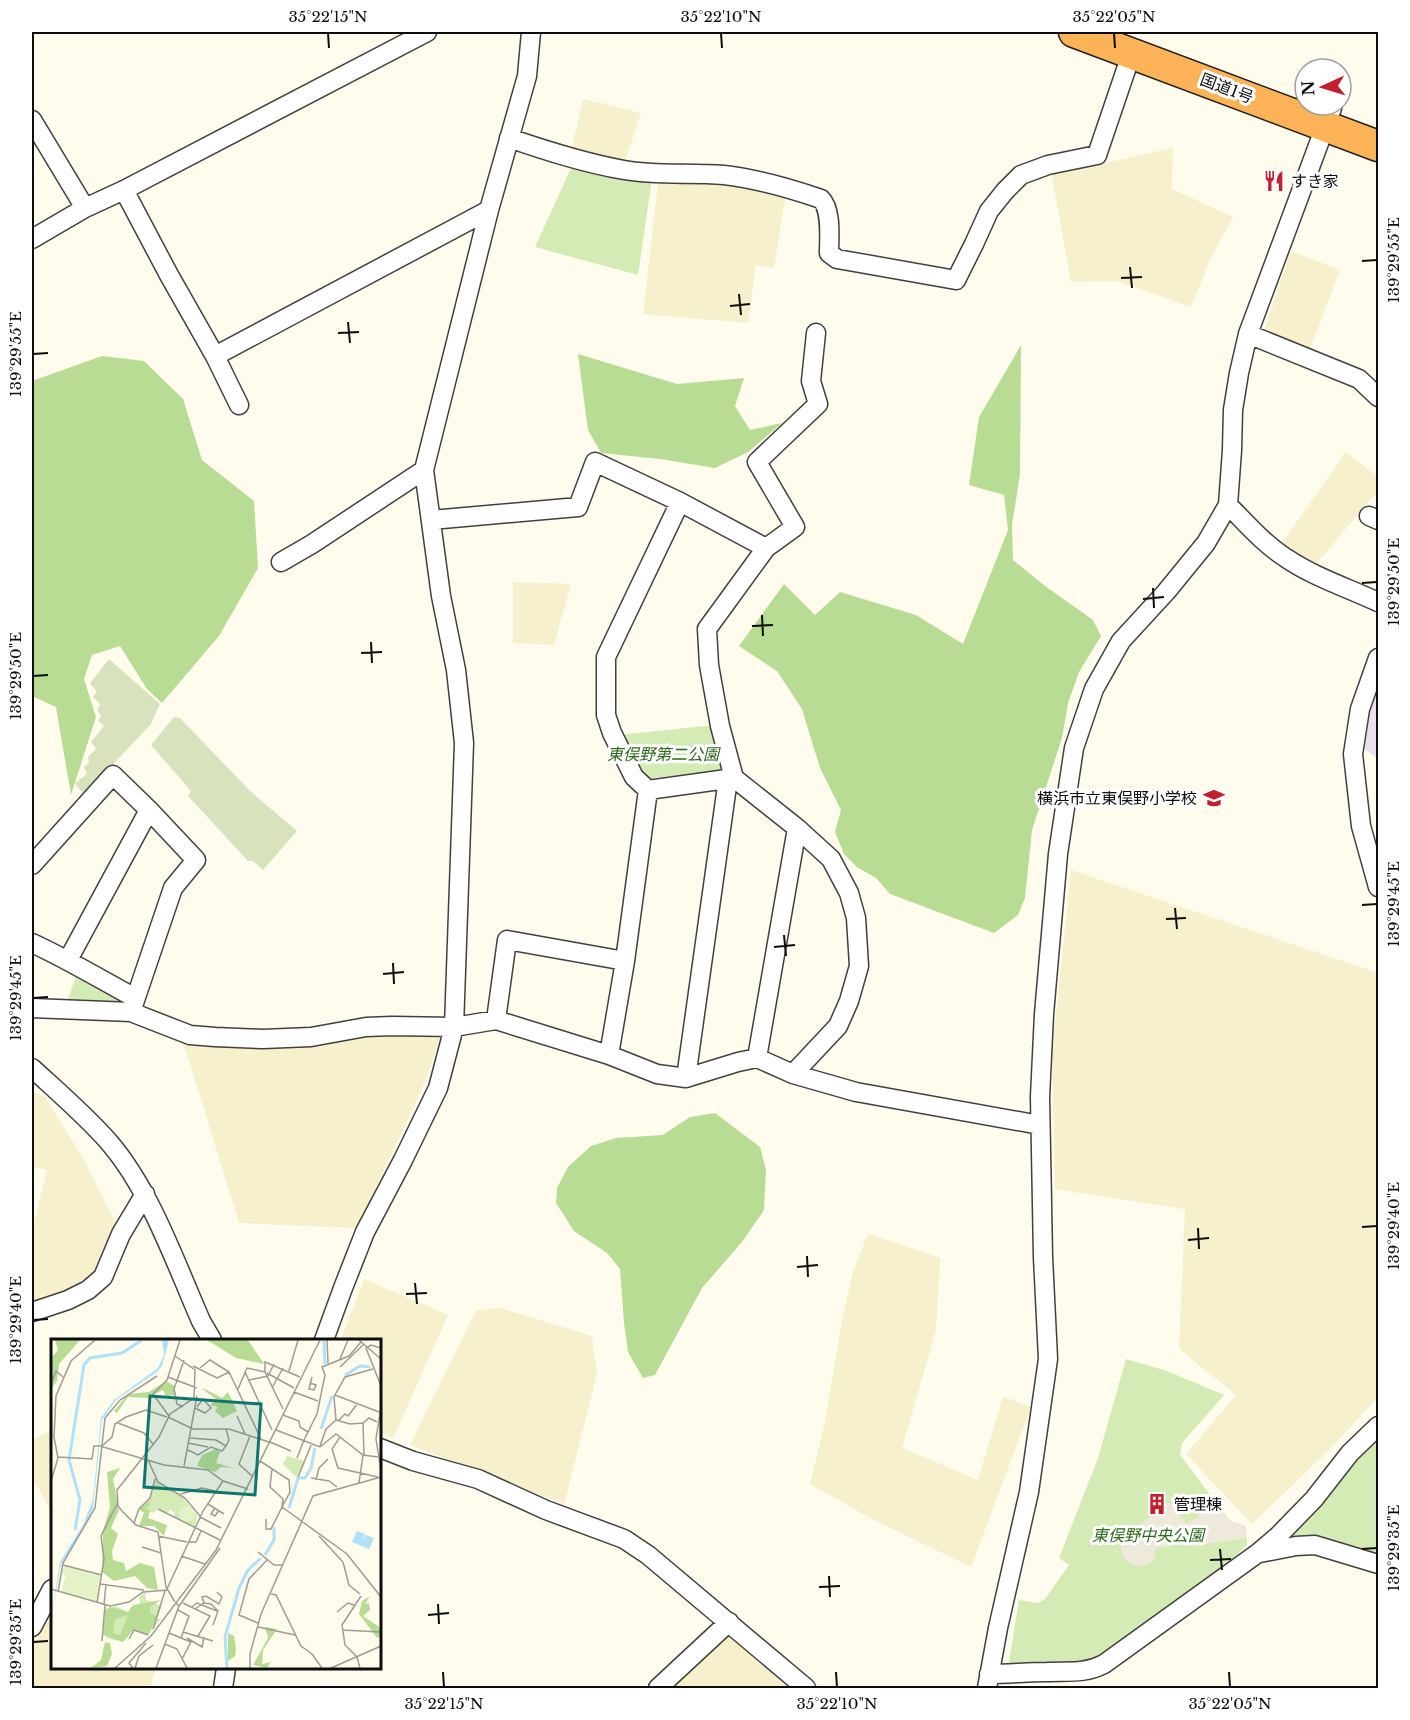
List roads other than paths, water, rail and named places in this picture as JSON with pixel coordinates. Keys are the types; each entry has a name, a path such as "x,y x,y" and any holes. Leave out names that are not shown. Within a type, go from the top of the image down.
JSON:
{"highway":[{"name":"国道1号","path":"1074,32 1129,42 1293,99"},
{"name":"国道1号","path":"1334,117 1378,146"},
{"name":"国道1号","path":"1348,117 1378,126"}],"street":[{"path":"32,239 85,207 124,190 427,32"},
{"path":"325,1339 365,1232 438,1088 454,1027 464,743 456,670 441,596 424,470 489,210 527,76 531,32"},
{"path":"509,138 563,157 626,171 723,175 755,179 786,187 821,199 826,203 829,253 837,259 956,280 988,211 1021,175 1048,165 1097,156 1129,42"},
{"path":"1319,117 1248,334 1233,410 1228,505 1206,543 1166,592 1121,641 1094,689 1074,748 1058,854 1044,1014 1040,1125 1048,1359 1029,1492 988,1681 1050,1672 1093,1670 1122,1652 1278,1536 1314,1499 1350,1453 1378,1426"},
{"path":"32,120 85,207"},
{"path":"124,190 215,356 239,405"},
{"path":"215,356 489,210"},
{"path":"686,1078 731,778 709,665 707,629 766,548 795,527 757,462 818,404 811,381 816,333"},
{"path":"1248,334 1359,379 1378,397"},
{"path":"431,520 578,507 595,462 680,502 766,548"},
{"path":"281,562 424,470"},
{"path":"648,790 634,777 612,733 606,715 606,657 680,502"},
{"path":"1228,505 1260,537 1300,567 1378,602"},
{"path":"1378,658 1360,709 1353,754 1361,826 1378,887"},
{"path":"32,865 113,775 196,860 173,888 133,1005"},
{"path":"648,790 731,778 797,828 831,859 849,893 856,918 858,966 849,1001 838,1026 792,1074"},
{"path":"609,1055 625,961 648,790"},
{"path":"68,960 149,810"},
{"path":"757,1058 797,828"},
{"path":"496,1020 507,940 625,961"},
{"path":"32,943 68,960 133,1005 190,1035 263,1039 311,1037 366,1027 454,1027 496,1020 609,1055 657,1074 686,1078 757,1058 792,1074 856,1092 1040,1125"},
{"path":"32,1008 133,1005"},
{"path":"32,1068 108,1142 145,1194 211,1339"},
{"path":"32,1312 88,1290 102,1277 121,1234 145,1194"},
{"path":"381,1448 413,1461 478,1479 546,1510 624,1539 648,1555 806,1689"},
{"path":"1258,1553 1315,1545 1378,1564"},
{"path":"32,1627 51,1591"},
{"path":"658,1689 729,1622"},
{"path":"223,1689 226,1669"}],"place":[{"name":"すき家","path":"1274,181"},
{"name":"横浜市立東俣野小学校","path":"1214,798"},
{"name":"管理棟","path":"1157,1504"}],"park label":[{"name":"東俣野第二公園","path":"663,754"},
{"name":"東俣野中央公園","path":"1148,1535"}]}
